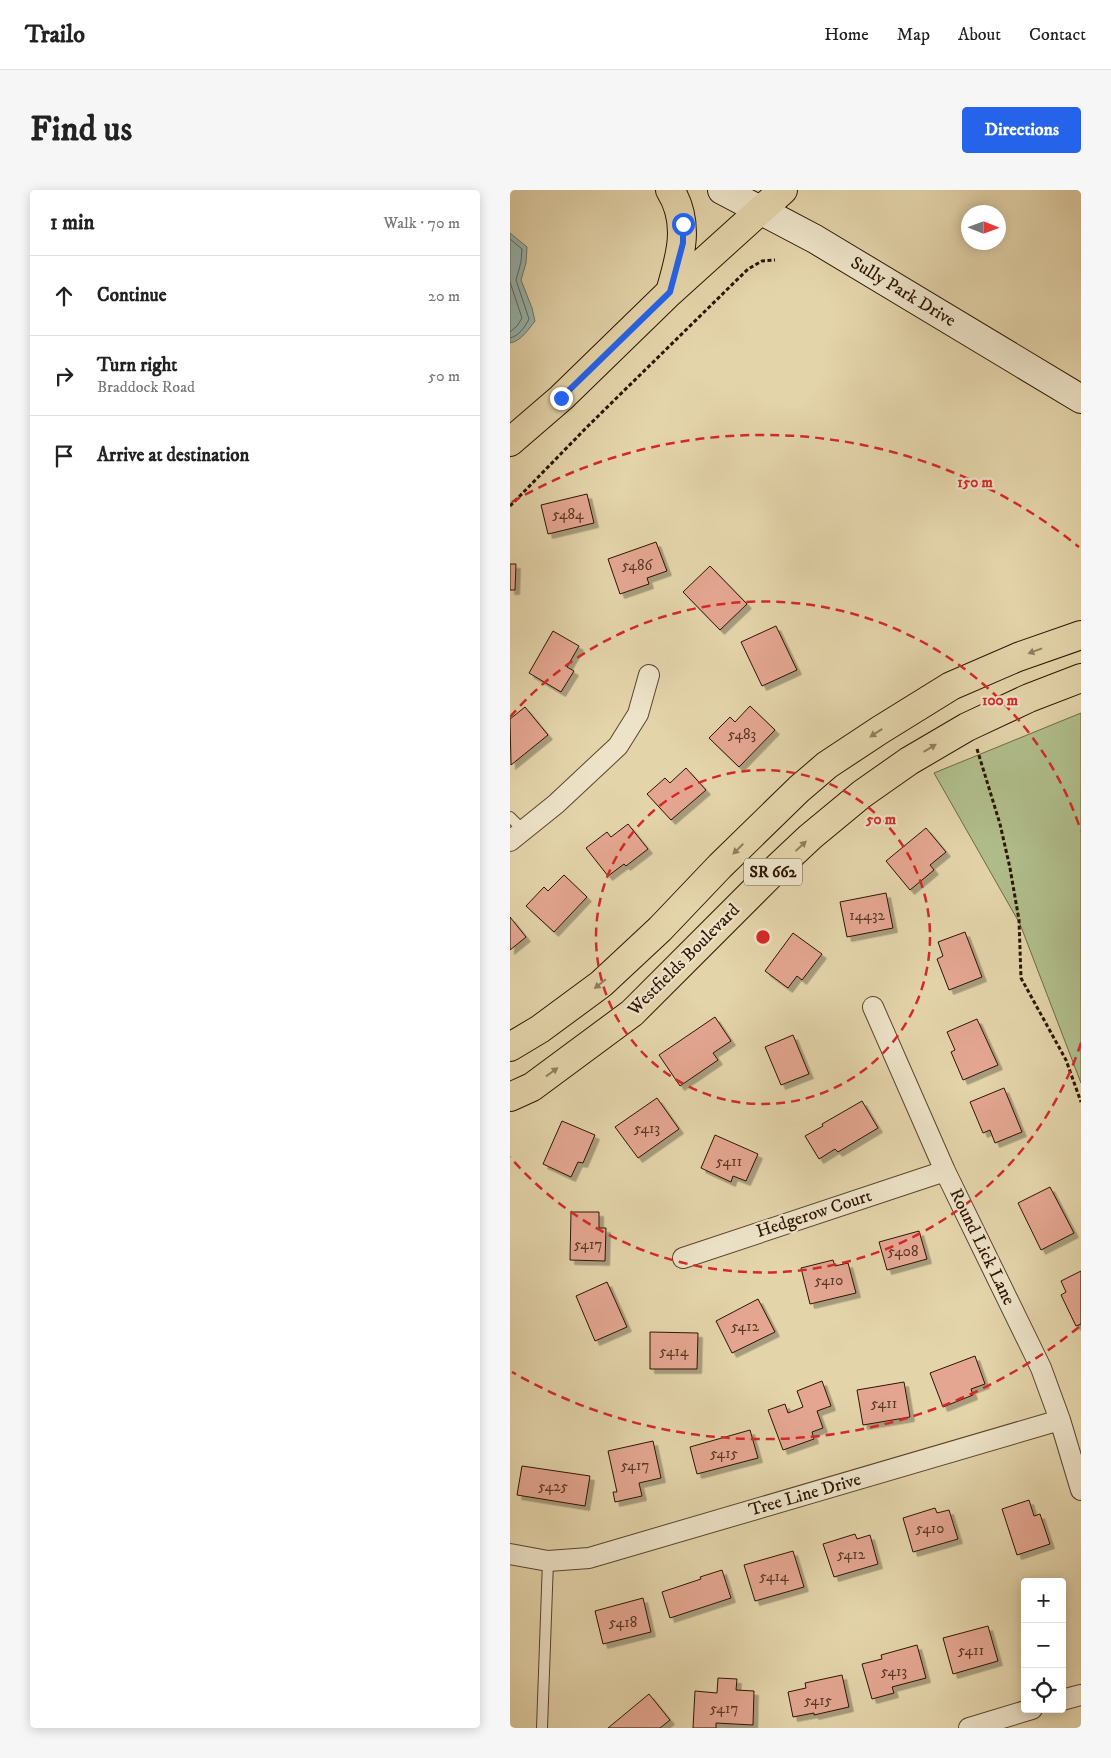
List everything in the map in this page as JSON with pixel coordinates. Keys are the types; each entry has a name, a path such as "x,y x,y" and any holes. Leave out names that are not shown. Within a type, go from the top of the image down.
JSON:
{"main road":[{"path":"670,190 680,210 683,224 683,243 670,292"},
{"name":"Sully Park Drive","path":"722,190 814,239 1081,399"},
{"path":"510,442 561,398 670,292 783,190"},
{"name":"SR 662","path":"510,1046 540,1029 601,984 660,929 720,866 799,789 827,765 951,686 1018,657 1081,635"},
{"name":"Westfields Boulevard","path":"510,1097 532,1087 632,1013 776,869 862,794 909,761 967,726 1029,698 1081,678"}],"street":[{"path":"514,830 556,804 618,746 638,714 649,675"},
{"name":"Round Lick Lane","path":"873,1006 945,1171 1041,1368 1060,1420 1081,1490"},
{"name":"Hedgerow Court","path":"683,1258 945,1171"},
{"name":"Tree Line Drive","path":"510,1554 548,1561 589,1558 1060,1420"},
{"path":"1066,1699 1081,1695"},
{"path":"969,1728 1021,1712"}],"lane":[{"path":"542,1728 548,1561"}],"path":[{"path":"510,506 588,426 748,269 762,261 775,260"},
{"path":"967,726 986,774 1010,868 1019,920 1021,978 1066,1060 1081,1102"}],"green space":[{"path":"1081,713 1081,1083 1020,924 934,773"}],"water":[{"path":"510,233 527,247 526,263 521,280 535,321 521,338 510,343"}],"building":[{"path":"587,494 594,523 548,534 541,505"},
{"path":"656,542 667,571 647,578 649,584 620,594 608,559"},
{"path":"510,564 516,564 515,590 510,590"},
{"path":"710,566 747,604 720,630 683,592"},
{"path":"776,626 797,670 762,686 741,642"},
{"path":"553,631 579,646 567,667 574,671 561,692 529,673"},
{"path":"750,706 775,730 739,767 709,738 730,717 735,722"},
{"path":"525,707 548,735 511,765 510,719"},
{"path":"686,768 706,790 671,820 647,794 665,778 670,783"},
{"path":"628,824 648,849 626,866 624,864 608,876 586,848 607,832 611,837"},
{"path":"926,828 946,852 930,865 934,870 910,890 886,861"},
{"path":"564,875 587,897 554,932 526,906 544,887 548,891"},
{"path":"886,893 893,928 847,937 840,902"},
{"path":"510,917 526,937 510,950"},
{"path":"965,932 982,977 949,990 937,959 943,956 938,942"},
{"path":"793,933 822,954 802,980 797,976 788,988 765,971"},
{"path":"715,1017 731,1041 713,1053 718,1060 680,1086 659,1055"},
{"path":"977,1019 998,1065 963,1080 951,1052 955,1050 947,1032"},
{"path":"793,1035 809,1074 781,1085 765,1047"},
{"path":"1004,1088 1022,1132 995,1143 990,1130 983,1133 970,1102"},
{"path":"657,1098 679,1129 638,1158 615,1127"},
{"path":"862,1101 878,1128 838,1152 835,1149 819,1159 805,1136"},
{"path":"562,1121 595,1135 583,1163 578,1162 571,1177 543,1164"},
{"path":"715,1135 758,1154 746,1181 733,1176 731,1182 701,1168"},
{"path":"1050,1187 1074,1233 1041,1250 1018,1203"},
{"path":"571,1212 599,1212 599,1228 606,1228 605,1261 570,1260"},
{"path":"919,1231 927,1259 887,1270 879,1242"},
{"path":"833,1260 835,1266 848,1263 856,1293 810,1304 801,1268"},
{"path":"1081,1271 1081,1324 1076,1326 1061,1295 1066,1292 1061,1281"},
{"path":"607,1282 627,1327 595,1341 576,1296"},
{"path":"758,1299 775,1332 732,1353 716,1321"},
{"path":"650,1332 698,1333 697,1369 650,1369"},
{"path":"975,1356 985,1384 971,1389 973,1395 943,1407 930,1373"},
{"path":"822,1381 831,1406 817,1411 823,1428 812,1432 814,1439 783,1450 768,1410 785,1404 788,1413 803,1407 797,1391"},
{"path":"904,1382 910,1417 863,1425 857,1390"},
{"path":"750,1430 758,1458 697,1474 690,1447"},
{"path":"653,1441 661,1478 639,1483 642,1496 615,1502 613,1492 617,1492 608,1451"},
{"path":"522,1466 590,1476 585,1506 517,1495"},
{"path":"1029,1500 1034,1516 1040,1514 1050,1544 1017,1555 1002,1509"},
{"path":"935,1508 937,1513 949,1510 958,1539 913,1552 903,1518"},
{"path":"855,1534 857,1539 870,1535 878,1564 834,1577 823,1544"},
{"path":"793,1551 804,1587 755,1601 744,1565"},
{"path":"722,1570 731,1598 670,1618 662,1592"},
{"path":"643,1598 651,1632 603,1644 595,1611"},
{"path":"988,1626 998,1661 953,1674 943,1638"},
{"path":"917,1645 926,1678 892,1687 894,1693 872,1699 862,1664 882,1659 881,1655"},
{"path":"842,1675 849,1707 814,1715 814,1713 793,1717 788,1692 806,1688 805,1683"},
{"path":"718,1678 737,1679 736,1690 754,1691 753,1725 716,1723 716,1728 693,1728 695,1691 717,1693"},
{"path":"649,1694 670,1720 660,1728 608,1728"}],"route":[{"path":"561,398 670,292 683,243 683,224"}]}
